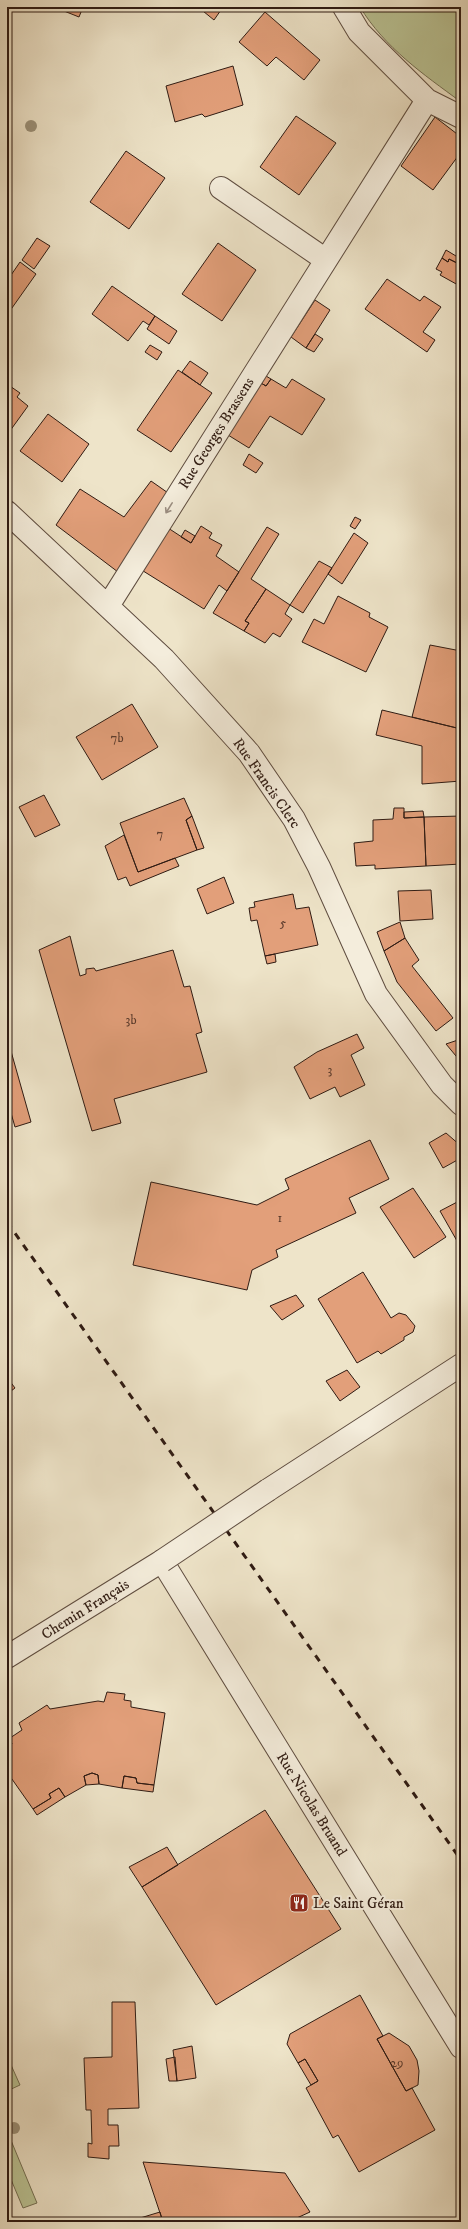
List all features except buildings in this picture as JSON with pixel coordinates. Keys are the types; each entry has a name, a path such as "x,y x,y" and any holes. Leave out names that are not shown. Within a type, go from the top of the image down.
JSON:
{"street":[{"path":"344,7 359,32 427,100 461,117"},
{"name":"Rue Georges Brassens","path":"108,606 427,100"},
{"path":"221,188 326,260"},
{"name":"Rue Francis Clerc","path":"7,512 164,659 249,753 294,819 319,867 376,994 442,1085 461,1104"},
{"name":"Chemin Français","path":"7,1657 162,1561 268,1490 461,1365"},
{"name":"Rue Nicolas Bruand","path":"162,1561 461,2047"}],"green space":[{"path":"360,7 461,7 461,102 393,48 370,22"},
{"path":"7,2056 20,2085 7,2091"},
{"path":"10,2138 37,2203 23,2208 7,2170 7,2139"}],"railway":[{"path":"7,1222 461,1860"}],"place":[{"name":"Le Saint Géran","path":"299,1903"}]}
